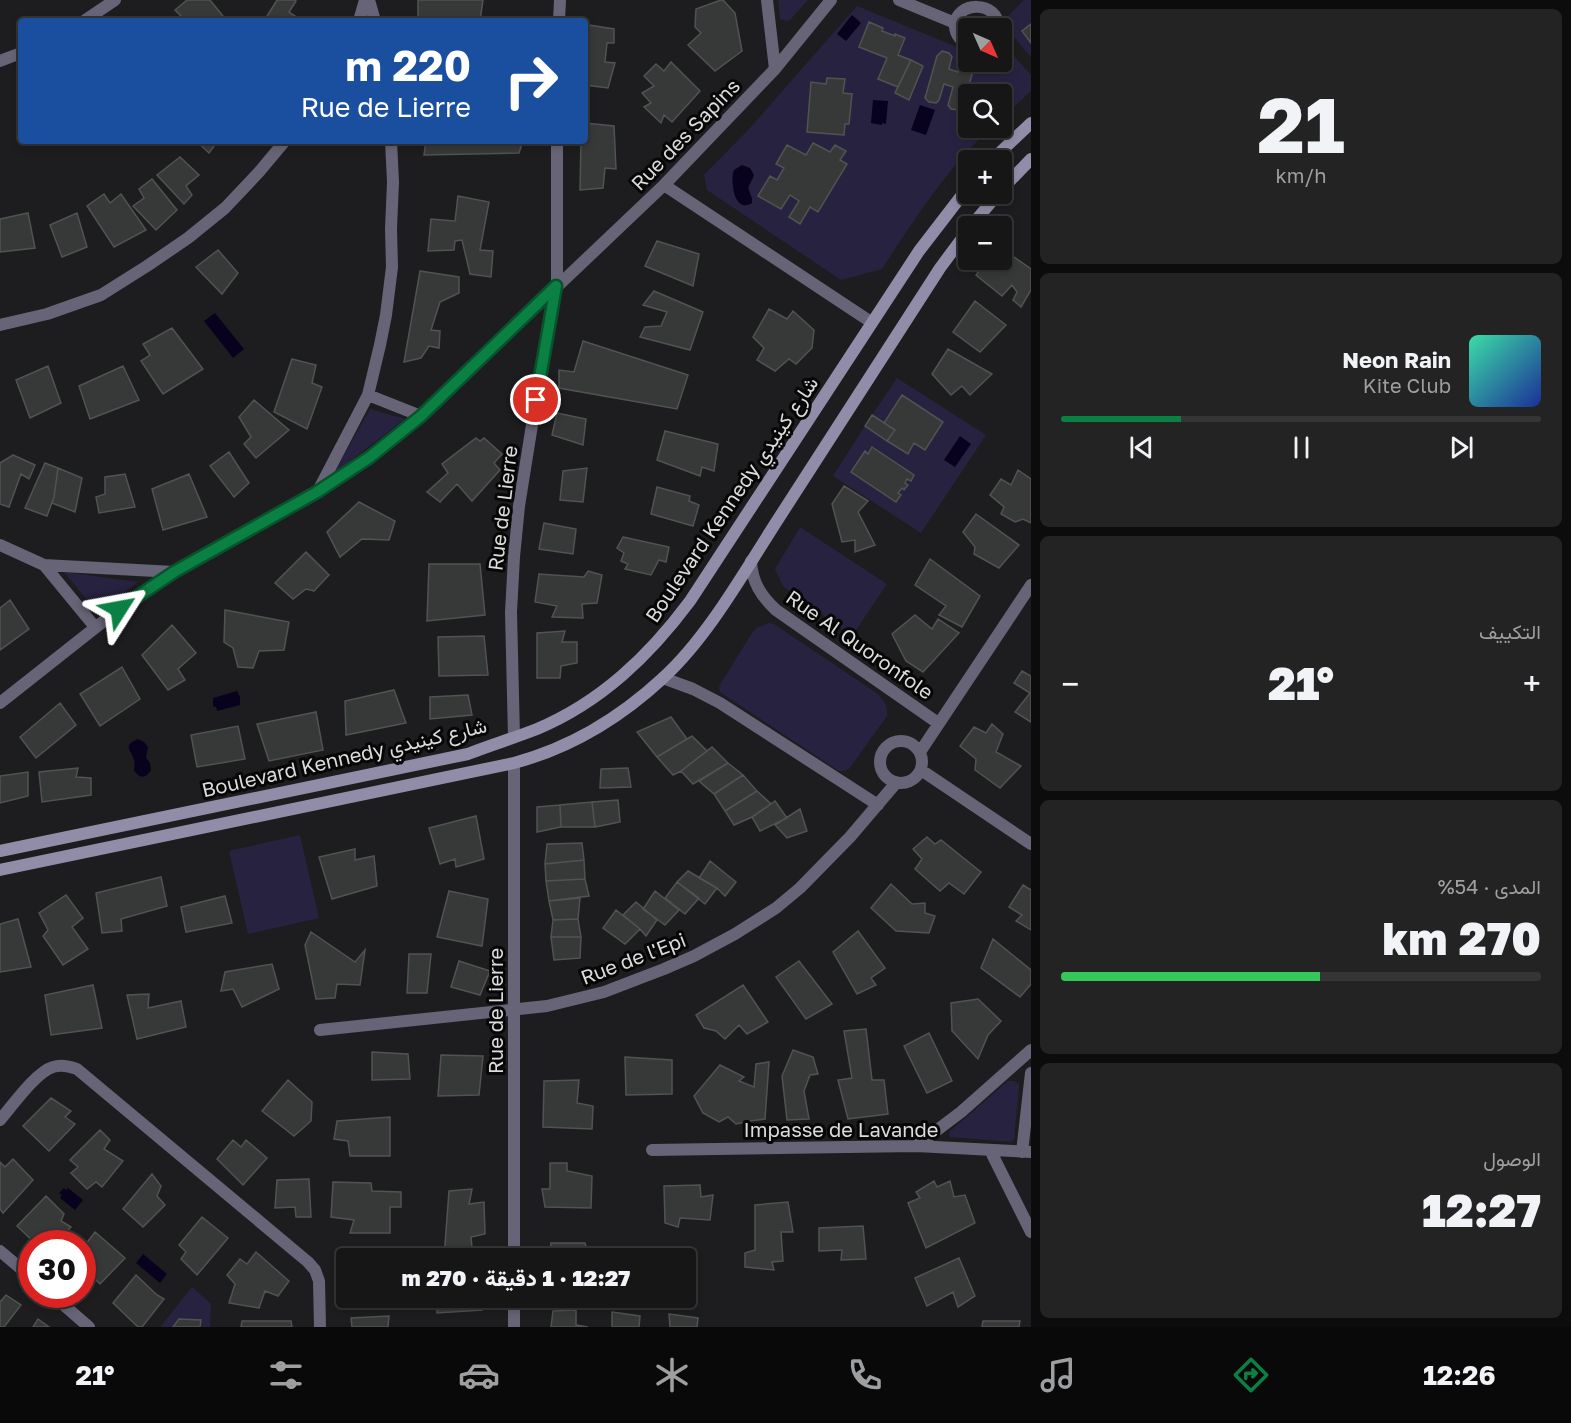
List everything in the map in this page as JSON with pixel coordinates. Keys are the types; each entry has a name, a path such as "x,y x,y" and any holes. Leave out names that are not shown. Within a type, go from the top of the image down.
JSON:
{"main road":[{"path":"1003,150 1031,123"},
{"path":"1012,179 1031,159"},
{"name":"Boulevard Kennedy شارع كينيدي","path":"0,851 468,754 538,728 586,702 638,662 664,634 702,584 919,251 958,200"},
{"name":"Boulevard Kennedy شارع كينيدي","path":"980,216 990,204"},
{"name":"Boulevard Kennedy شارع كينيدي","path":"0,870 514,763 546,753 594,730 639,699 663,678 701,636 940,268 958,244"}],"street":[{"path":"88,18 115,0"},
{"path":"360,18 367,0"},
{"path":"367,0 374,18"},
{"path":"560,0 560,18"},
{"path":"767,0 775,69"},
{"name":"Rue des Sapins","path":"0,703 95,627 174,572 317,492 370,457 421,416 664,185 775,69 831,0"},
{"path":"899,0 955,23"},
{"path":"958,36 955,23 961,10 967,5 982,4 989,7 998,18"},
{"path":"0,61 18,53"},
{"path":"0,325 47,314 100,295 147,266 188,238 225,208 282,144"},
{"path":"317,492 368,395 386,315 392,267 391,144"},
{"name":"Rue de Lierre","path":"514,737 511,612 514,557 519,506 556,286 557,144"},
{"path":"664,185 872,322"},
{"path":"368,395 421,416"},
{"path":"0,545 44,565 174,572"},
{"name":"Rue Al Quoronfole","path":"751,561 751,571 757,587 776,610 938,723"},
{"path":"44,565 95,627"},
{"path":"920,752 1031,585"},
{"path":"663,678 693,689 720,703 878,805"},
{"path":"898,740 912,743 920,752 921,770 911,780 896,783 889,780 880,768 881,753 891,742 898,740"},
{"name":"Rue de Lierre","path":"514,763 514,1248"},
{"path":"921,770 1031,844"},
{"name":"Rue de l'Epi","path":"320,1030 547,1006 604,992 694,956 776,908 800,888 843,845 896,783"},
{"path":"916,1146 983,1093 1031,1050"},
{"path":"0,1120 46,1070 56,1066 77,1069 308,1262 315,1270 319,1281 320,1327"},
{"path":"1027,1152 1031,1073"},
{"name":"Impasse de Lavande","path":"652,1150 916,1146 1027,1152"},
{"path":"990,1150 1031,1232"},
{"path":"0,1251 18,1266"},
{"path":"67,1308 89,1327"},
{"path":"514,1308 514,1327"}],"shaded area":[{"path":"778,0 808,0 787,21 780,19"},
{"path":"1024,0 1031,0 1031,24 1022,31 1031,43 1031,57 1012,35 1012,18 1007,17"},
{"path":"857,6 958,47 958,72 949,69 953,60 949,53 942,51 938,54 925,95 929,102 936,103 944,84 953,87 948,102 949,107 955,111 958,110 958,138 981,138 969,150 958,150 958,163 919,213 882,269 841,280 707,190 704,175 750,128","holes":["869,22 883,28 882,31 905,38 898,55 923,66 909,99 898,87 878,79 887,58 859,47","827,78 844,80 843,93 852,94 849,124 845,124 844,135 808,132 812,83 826,84","813,143 830,152 835,145 845,151 840,160 847,165 819,212 810,207 800,223 789,217 799,201 790,195 781,209 758,196 770,176 777,180 784,168 776,163 787,145 806,155","734,170 754,175 749,188 752,197 745,206 739,203 732,178"]},
{"path":"852,15 861,23 846,41 837,34"},
{"path":"1012,53 1031,75 1031,91 1012,109 1012,84 969,84 973,72 1012,72"},
{"path":"873,100 888,101 886,124 871,123"},
{"path":"920,105 935,110 926,135 911,130"},
{"path":"742,165 750,168 754,175 748,187 752,203 746,205 737,200 733,188 734,170"},
{"path":"215,313 244,349 233,358 204,321"},
{"path":"897,378 986,435 921,533 833,476 865,426 907,454 914,443 925,450 943,422 902,395 884,423 872,415","holes":["873,447 914,475 911,480 907,479 905,483 907,485 898,493 901,495 896,502 851,472 864,452 868,454"]},
{"path":"370,409 405,419 334,473"},
{"path":"960,436 971,444 955,467 944,460"},
{"path":"800,527 887,584 852,636 783,586 775,569"},
{"path":"64,572 138,582 98,613"},
{"path":"769,623 774,624 875,692 885,703 887,716 849,769 839,771 720,692 721,683 752,633 756,628"},
{"path":"237,691 240,705 217,711 213,706 213,698"},
{"path":"138,739 148,747 146,758 151,770 143,777 134,770 134,761 129,748 130,744"},
{"path":"300,835 319,918 248,934 229,851"},
{"path":"1008,1081 1019,1084 1014,1140 1010,1142 950,1137 949,1132"},
{"path":"64,1188 66,1190 68,1188 83,1200 75,1210 60,1198 62,1195 59,1193"},
{"path":"143,1254 167,1274 160,1283 136,1263"},
{"path":"192,1287 211,1304 210,1327 200,1327 200,1320 179,1319 173,1327 160,1327"}],"building":[{"path":"187,0 210,0 225,18 183,18 175,10"},
{"path":"277,0 296,1 289,12 298,18 266,18"},
{"path":"418,0 483,0 480,18 418,18"},
{"path":"721,0 735,13 742,51 715,71 688,45 701,33 695,27 696,9"},
{"path":"869,22 883,28 882,31 905,38 898,55 911,60 898,87 878,79 887,58 859,47"},
{"path":"1031,24 1031,43 1022,31"},
{"path":"589,25 614,29 614,43 607,43 605,62 615,63 608,88 588,85"},
{"path":"942,51 949,53 952,57 949,69 958,72 973,72 969,84 958,84 958,110 951,109 948,105 953,87 944,84 936,103 929,102 925,98 937,56"},
{"path":"911,60 923,66 909,100 895,93"},
{"path":"671,62 700,91 672,122 664,115 661,123 644,107 651,103 642,93 654,86 644,76 656,64 664,71"},
{"path":"827,78 845,79 843,93 852,94 849,124 845,124 844,135 807,132 811,82 826,84"},
{"path":"588,123 614,126 616,169 605,168 603,188 580,190 581,144 588,144"},
{"path":"813,143 830,152 835,145 846,151 840,160 847,164 818,212 810,207 800,224 789,217 799,201 790,195 781,209 758,196 770,176 777,180 784,168 776,164 787,145 806,155"},
{"path":"199,144 216,144 209,153"},
{"path":"426,144 522,144 519,153 424,155"},
{"path":"180,157 199,175 186,186 192,195 184,204 157,175"},
{"path":"152,179 177,210 156,230 133,206 144,198 139,189"},
{"path":"104,194 110,203 121,194 146,230 114,247 87,206"},
{"path":"458,196 489,202 480,250 493,251 491,277 470,274 462,240 455,241 454,250 428,251 431,219 455,221"},
{"path":"28,213 35,248 0,252 0,219"},
{"path":"77,213 87,247 62,257 50,225"},
{"path":"657,241 699,254 693,286 645,266"},
{"path":"218,250 238,273 222,294 196,267"},
{"path":"1012,256 1031,269 1031,290 1021,307 1013,300 1017,292 1012,285 1002,296 976,275 980,270 1012,270"},
{"path":"420,271 459,277 459,293 440,302 431,330 440,331 439,348 429,346 421,358 404,362"},
{"path":"654,291 703,312 690,350 640,337 645,327 661,326 667,312 643,305"},
{"path":"975,301 1006,325 980,352 953,332"},
{"path":"769,309 787,319 793,311 814,330 812,348 796,364 789,359 775,371 757,360 764,348 753,337"},
{"path":"172,328 203,369 163,394 141,361 150,355 143,344"},
{"path":"583,341 688,375 677,409 559,388 559,370 574,372"},
{"path":"948,349 992,374 970,395 962,386 951,395 932,374"},
{"path":"292,359 316,365 312,383 322,387 307,429 274,412"},
{"path":"48,366 61,403 30,418 16,380"},
{"path":"123,366 139,400 90,419 79,386"},
{"path":"902,395 943,422 925,450 914,443 908,454 887,441 895,430 884,423"},
{"path":"254,400 289,430 256,458 244,444 251,437 239,417"},
{"path":"557,413 586,419 583,445 552,435"},
{"path":"872,415 895,430 887,441 865,426"},
{"path":"665,431 718,444 714,471 702,467 700,476 657,460"},
{"path":"476,438 480,441 484,438 502,454 494,463 500,470 472,501 457,484 440,502 427,492 448,473 442,464"},
{"path":"872,447 914,475 911,481 907,479 905,483 908,485 898,493 901,495 896,502 851,472 865,451 868,454"},
{"path":"229,452 249,483 234,497 210,466"},
{"path":"13,455 35,465 29,479 21,474 9,507 0,504 0,463"},
{"path":"45,463 58,468 54,497 47,516 25,508"},
{"path":"58,468 82,478 75,512 52,503"},
{"path":"587,468 583,502 560,500 563,471"},
{"path":"1018,470 1031,479 1031,523 1023,519 1015,522 1001,514 1004,507 990,495 1001,479 1011,485"},
{"path":"125,474 135,507 99,513 96,497 105,494 105,477"},
{"path":"189,474 207,517 163,530 152,489"},
{"path":"844,486 868,501 858,512 875,545 855,552 855,540 842,542 832,504"},
{"path":"657,487 690,496 689,501 699,505 693,526 651,514"},
{"path":"359,502 395,521 389,540 362,539 340,557 327,532"},
{"path":"976,514 1019,545 999,568 974,554 975,547 963,532"},
{"path":"544,523 576,529 573,554 539,549"},
{"path":"623,537 669,547 666,562 659,560 651,575 625,569 628,564 621,561 624,553 617,548"},
{"path":"306,552 329,575 314,591 306,589 293,599 275,583"},
{"path":"930,559 980,596 962,627 939,615 946,606 915,585"},
{"path":"429,564 480,564 485,615 427,621"},
{"path":"588,571 602,575 597,603 582,604 583,618 552,617 557,606 535,602 539,574 584,577"},
{"path":"10,600 29,629 0,650 0,608"},
{"path":"225,610 289,622 284,650 259,651 253,668 238,667 233,648 224,642"},
{"path":"915,615 932,629 938,619 959,633 923,672 906,661 892,634"},
{"path":"172,625 196,653 178,669 185,680 168,690 142,655"},
{"path":"565,631 562,642 577,642 577,663 561,666 560,678 537,678 537,633"},
{"path":"484,636 488,675 439,676 438,637"},
{"path":"122,667 140,699 100,726 80,694"},
{"path":"1022,671 1031,676 1031,722 1015,712 1030,693 1014,683"},
{"path":"394,690 406,723 346,735 345,701"},
{"path":"468,695 472,715 430,719 430,697"},
{"path":"60,703 76,725 36,758 20,737"},
{"path":"316,712 323,750 269,761 257,724"},
{"path":"671,717 687,739 657,757 637,732"},
{"path":"992,724 1003,734 996,752 1021,766 1000,788 975,770 976,759 960,746 974,727 986,733"},
{"path":"238,726 245,759 197,767 191,735"},
{"path":"692,736 707,751 673,775 657,757"},
{"path":"712,747 728,763 693,784 681,771"},
{"path":"728,763 743,775 714,794 699,781"},
{"path":"78,768 76,777 91,778 91,795 42,802 39,772"},
{"path":"628,768 631,787 600,788 601,769"},
{"path":"28,772 28,796 0,803 0,776"},
{"path":"743,775 757,791 725,811 714,794"},
{"path":"757,791 771,804 752,817 734,825 725,811"},
{"path":"618,800 620,822 595,827 592,802"},
{"path":"775,801 787,818 760,831 752,817"},
{"path":"592,802 595,827 561,827 560,805"},
{"path":"560,805 561,827 537,832 537,807"},
{"path":"800,809 807,831 787,838 775,825"},
{"path":"476,816 484,859 456,867 455,859 440,864 429,828"},
{"path":"927,837 935,844 941,840 981,872 964,894 949,883 940,891 915,869 922,859 913,849"},
{"path":"582,843 584,860 545,864 547,844"},
{"path":"355,849 355,860 374,856 377,886 332,899 319,857"},
{"path":"584,860 585,879 546,881 545,864"},
{"path":"710,861 736,882 725,896 717,888 699,878"},
{"path":"688,871 717,888 705,904 677,882"},
{"path":"161,877 167,906 121,919 122,931 102,933 96,893"},
{"path":"585,879 589,896 549,901 546,881"},
{"path":"677,882 699,898 685,914 665,898"},
{"path":"891,884 912,904 925,903 925,913 935,916 929,933 896,931 871,908"},
{"path":"1023,885 1031,890 1031,930 1016,921 1022,915 1009,907"},
{"path":"449,891 488,899 482,946 437,937"},
{"path":"655,891 679,910 665,925 643,909"},
{"path":"66,895 83,918 72,927 88,949 63,965 43,936 48,930 39,913"},
{"path":"225,896 232,923 186,932 181,907"},
{"path":"580,898 578,919 553,920 549,901"},
{"path":"636,902 657,920 646,936 623,915"},
{"path":"616,910 640,929 625,944 603,928"},
{"path":"18,919 31,967 0,972 0,924"},
{"path":"578,919 581,937 551,937 553,920"},
{"path":"858,931 885,968 871,978 876,985 857,994 833,952"},
{"path":"311,932 355,962 365,950 360,985 337,984 335,998 316,999 305,945"},
{"path":"551,937 581,937 580,958 554,960"},
{"path":"993,939 1031,970 1031,984 1020,997 981,968"},
{"path":"409,954 431,954 427,993 407,993"},
{"path":"459,961 490,971 480,995 451,987"},
{"path":"799,961 832,1004 806,1019 776,977"},
{"path":"272,964 279,989 242,1007 233,989 221,991 225,972"},
{"path":"93,985 102,1028 51,1035 45,995"},
{"path":"743,985 768,1022 747,1034 739,1025 725,1039 716,1031 704,1028 696,1015"},
{"path":"149,994 148,1008 181,1001 186,1027 137,1039 127,995"},
{"path":"978,999 1001,1021 988,1035 978,1059 952,1031 951,1003"},
{"path":"866,1029 872,1080 884,1080 888,1114 848,1119 838,1080 852,1078 844,1031"},
{"path":"929,1033 952,1081 927,1093 904,1046"},
{"path":"793,1050 813,1057 818,1074 810,1075 804,1091 809,1119 787,1120 782,1076"},
{"path":"372,1052 408,1054 410,1079 372,1080"},
{"path":"441,1055 483,1056 479,1095 438,1096"},
{"path":"625,1057 672,1060 672,1094 626,1095"},
{"path":"769,1062 765,1119 736,1124 728,1117 719,1122 703,1113 694,1096 720,1065 744,1077 739,1081 754,1087 756,1064"},
{"path":"288,1080 312,1102 311,1121 294,1136 262,1111"},
{"path":"579,1080 577,1103 593,1106 592,1129 543,1127 544,1081"},
{"path":"51,1098 71,1111 65,1117 75,1124 49,1151 23,1126"},
{"path":"390,1117 390,1156 350,1156 348,1141 334,1139 337,1121"},
{"path":"100,1130 110,1140 104,1149 123,1161 102,1187 96,1182 87,1189 71,1173 78,1167 70,1160"},
{"path":"233,1140 241,1147 246,1140 267,1158 243,1185 217,1159"},
{"path":"13,1159 33,1180 3,1213 0,1209 0,1162 5,1167"},
{"path":"550,1163 567,1163 567,1171 592,1176 591,1208 545,1207 542,1189 550,1189"},
{"path":"152,1174 161,1186 157,1196 165,1205 143,1227 123,1209"},
{"path":"309,1179 311,1217 296,1217 295,1207 275,1208 277,1180"},
{"path":"934,1181 937,1187 950,1181 954,1197 965,1195 975,1223 926,1248 908,1203 920,1198 916,1192"},
{"path":"333,1182 371,1183 372,1191 401,1192 401,1207 390,1207 390,1233 350,1233 354,1220 331,1217"},
{"path":"700,1185 701,1197 713,1195 710,1220 680,1218 678,1227 665,1223 664,1186"},
{"path":"472,1189 469,1204 484,1202 485,1234 471,1237 472,1248 445,1248 449,1191"},
{"path":"46,1196 64,1214 61,1221 71,1227 68,1230 21,1230 17,1226"},
{"path":"788,1202 793,1232 781,1232 783,1261 772,1262 774,1270 745,1267 745,1253 755,1250 755,1205"},
{"path":"202,1217 228,1238 197,1275 181,1259 186,1252 179,1245"},
{"path":"863,1226 866,1259 841,1260 842,1250 819,1251 819,1228"},
{"path":"96,1233 125,1258 100,1284 96,1280"},
{"path":"551,1243 585,1243 586,1248 550,1248"},
{"path":"256,1252 289,1281 278,1296 265,1291 259,1308 229,1303 235,1284 227,1275 240,1259 247,1264"},
{"path":"959,1258 975,1296 958,1307 953,1292 927,1306 915,1278"},
{"path":"136,1275 164,1299 142,1327 138,1327 113,1303"},
{"path":"6,1295 18,1303 19,1308 4,1327 0,1327 0,1302"},
{"path":"437,1308 482,1308 482,1310 437,1313"},
{"path":"576,1310 576,1325 588,1327 551,1327 553,1311"},
{"path":"612,1312 640,1316 639,1327 612,1327"},
{"path":"669,1314 698,1318 697,1327 670,1327"},
{"path":"389,1316 388,1327 352,1327 351,1318"},
{"path":"38,1319 49,1327 33,1327"},
{"path":"179,1319 201,1320 200,1327 173,1327"},
{"path":"242,1321 291,1321 292,1327 241,1327"},
{"path":"983,1321 1020,1321 1019,1327 982,1327"}],"route":[{"path":"119,609 174,572 317,492 370,457 421,416 556,286 536,400"}]}
